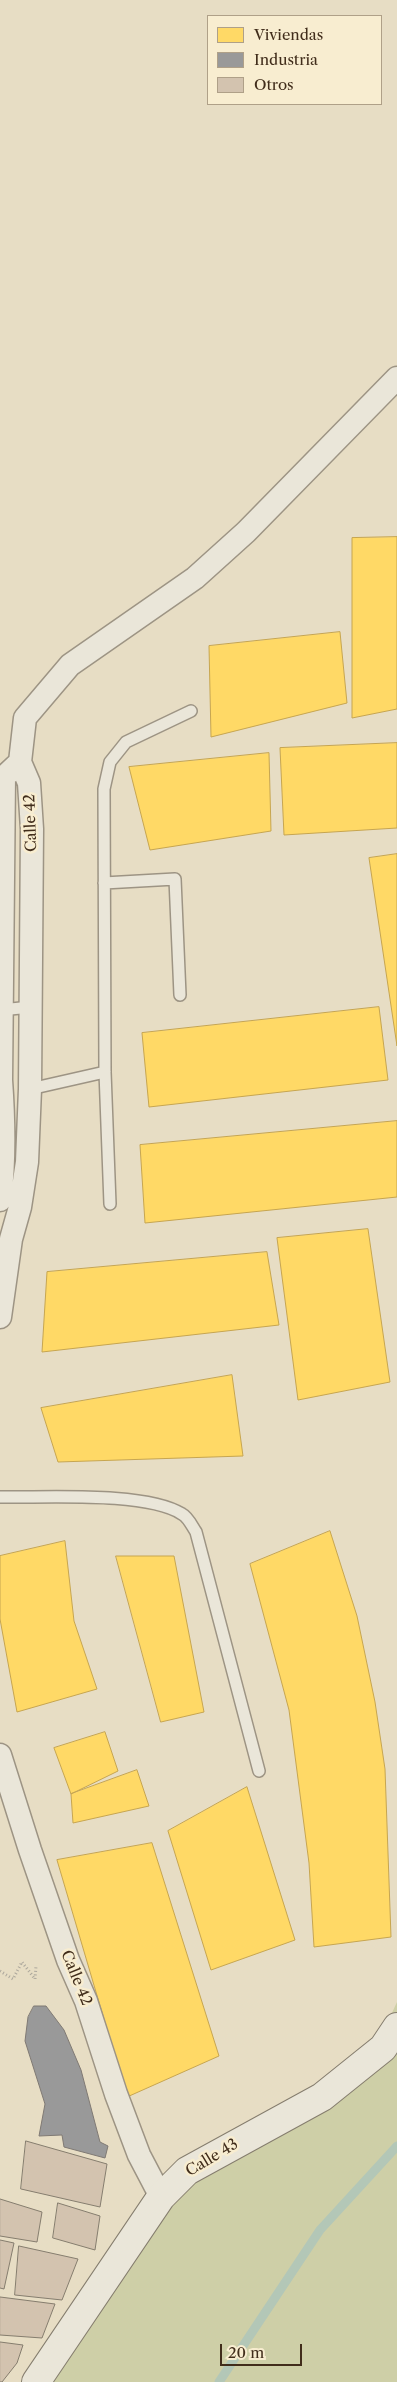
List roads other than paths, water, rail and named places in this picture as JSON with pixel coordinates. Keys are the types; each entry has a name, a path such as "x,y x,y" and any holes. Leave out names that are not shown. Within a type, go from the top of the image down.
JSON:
{"street":[{"path":"20,762 25,718 70,665 195,578 246,532 397,378"},
{"name":"Calle 42","path":"0,1200 5,1126 1,1080 4,777 20,762 29,783 32,829 30,1089 26,1162 20,1207 5,1239"},
{"name":"Calle 42","path":"0,1209 5,1239 0,1317"},
{"name":"Calle 42","path":"0,1754 30,1850 68,1960 86,2001 119,2102 139,2155 161,2197"},
{"name":"Calle 43","path":"36,2382 161,2197 187,2170 322,2097 383,2048 397,2027"}],"lane":[{"path":"110,1204 105,1072 104,789 110,762 126,742 191,711"},
{"path":"104,883 175,879 180,995"},
{"path":"1,1009 31,1007"},
{"path":"30,1089 105,1072"},
{"path":"0,1497 133,1499 166,1506 184,1514 196,1532 259,1771"}],"waterway":[{"path":"219,2382 320,2230 397,2146"}]}
